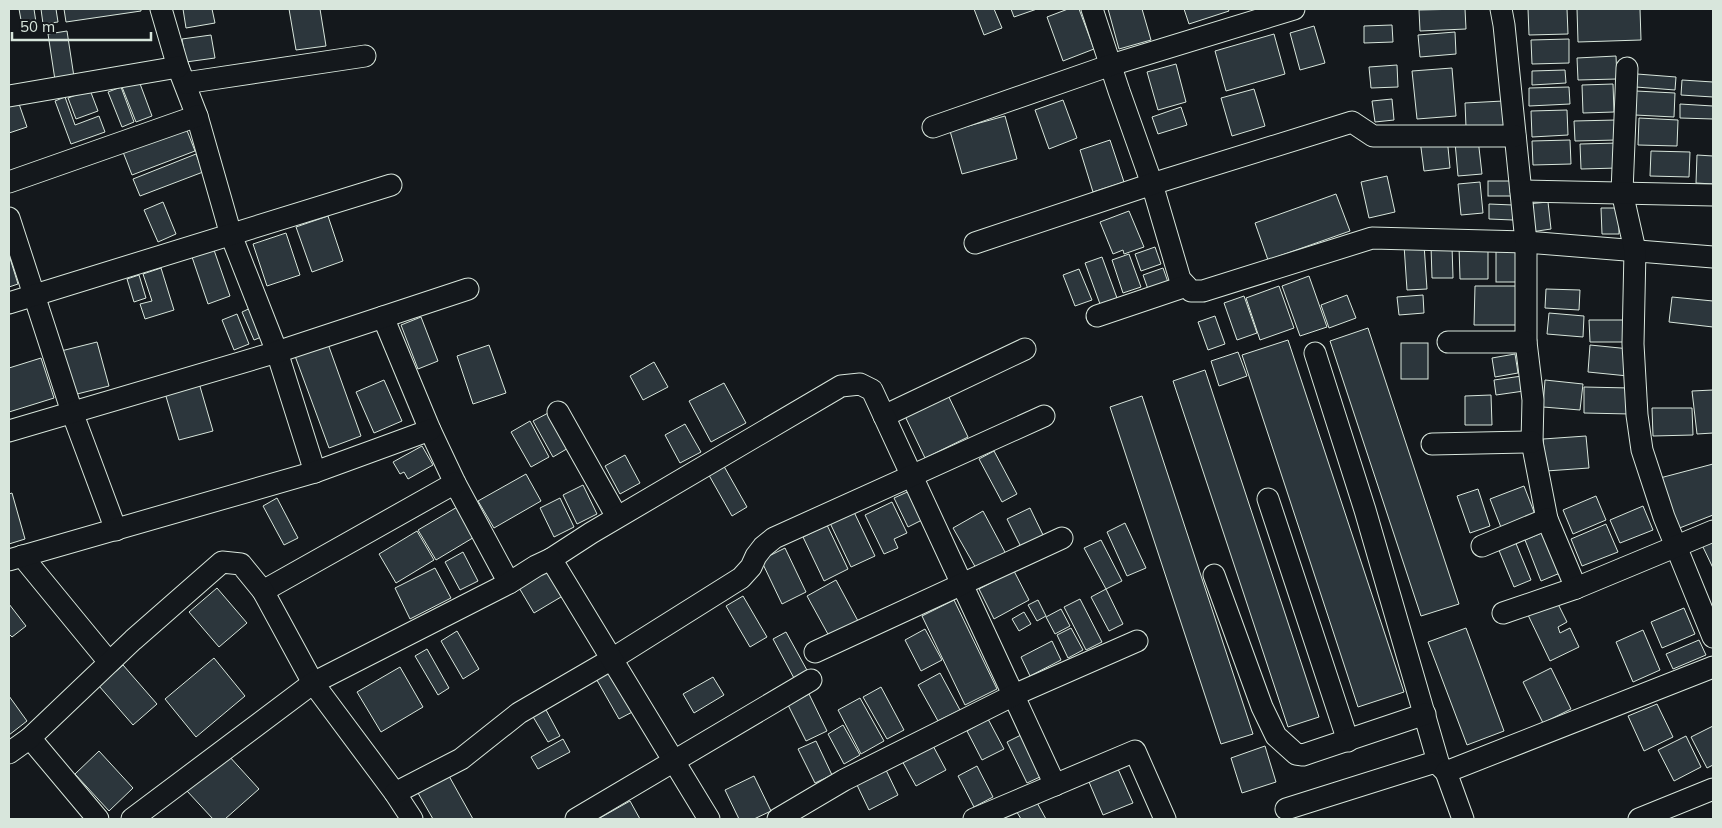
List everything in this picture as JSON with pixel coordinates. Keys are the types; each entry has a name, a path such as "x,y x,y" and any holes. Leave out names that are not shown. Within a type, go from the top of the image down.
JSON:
{"street":[{"path":"161,9 181,75 198,116 231,235 277,352 315,472"},
{"path":"1092,9 1152,184 1180,279 1191,291 1203,291 1372,238 1526,242 1713,257"},
{"path":"933,127 1111,65 1294,9"},
{"path":"1501,9 1526,242 1526,342 1534,400 1532,442 1547,520 1576,588"},
{"path":"9,96 181,75 365,56"},
{"path":"1627,68 1622,192 1635,250 1633,344 1637,415 1642,450 1676,547 1713,637"},
{"path":"9,182 198,116"},
{"path":"975,242 1152,184 1352,122 1373,136 1515,136"},
{"path":"9,303 391,185"},
{"path":"1521,192 1622,192 1713,195"},
{"path":"9,218 72,412 116,530"},
{"path":"1097,316 1186,286"},
{"path":"9,431 277,352 468,289"},
{"path":"383,317 430,430 455,483 509,582"},
{"path":"1448,342 1526,342"},
{"path":"884,416 1025,350"},
{"path":"1316,353 1365,510 1425,714 1461,819"},
{"path":"132,819 313,683 552,559 617,518 841,386 860,384 872,390 1055,785"},
{"path":"558,412 617,518"},
{"path":"394,793 461,759 519,713 612,659 741,578 751,567 759,551 774,538 1044,416"},
{"path":"109,662 16,558 315,472 430,430"},
{"path":"1432,444 1532,442"},
{"path":"263,591 455,483"},
{"path":"1268,499 1348,740"},
{"path":"1482,546 1547,520"},
{"path":"1503,613 1576,588 1713,531"},
{"path":"815,652 1062,538"},
{"path":"552,559 709,819"},
{"path":"9,754 30,738 109,662 222,562 241,564 263,591 313,683 412,819"},
{"path":"1214,575 1262,707 1276,736 1296,754 1304,755 1425,714"},
{"path":"778,819 844,780 1014,695 1137,641"},
{"path":"1286,809 1427,764 1432,763 1442,768 1713,667"},
{"path":"576,819 811,680"},
{"path":"30,738 98,819"},
{"path":"974,819 1135,752 1165,819"},
{"path":"1639,819 1713,789"}],"building":[{"path":"19,9 34,9 37,29 23,31"},
{"path":"41,9 56,9 58,22 43,24"},
{"path":"64,9 141,9 141,11 66,22"},
{"path":"183,9 212,9 215,23 186,28"},
{"path":"289,9 320,9 326,46 296,50"},
{"path":"974,9 994,9 1002,28 984,35"},
{"path":"1011,9 1037,9 1014,17"},
{"path":"1068,9 1079,9 1094,49 1063,61 1047,17"},
{"path":"1108,9 1142,9 1151,40 1119,49"},
{"path":"1184,9 1228,9 1229,11 1189,24"},
{"path":"1465,9 1466,29 1420,31 1419,10"},
{"path":"1528,9 1567,9 1568,34 1529,35"},
{"path":"1577,9 1640,9 1641,40 1578,42"},
{"path":"1392,25 1393,42 1364,43 1364,26"},
{"path":"1314,26 1325,63 1300,70 1290,33"},
{"path":"67,31 74,77 55,80 48,34"},
{"path":"1455,32 1456,54 1420,57 1418,35"},
{"path":"1274,34 1285,74 1226,91 1215,51"},
{"path":"211,35 215,58 186,62 182,39"},
{"path":"1569,39 1569,63 1532,64 1531,40"},
{"path":"1616,56 1617,79 1578,80 1577,58"},
{"path":"1176,64 1186,102 1158,110 1147,72"},
{"path":"1397,65 1398,87 1371,88 1369,67"},
{"path":"1452,68 1456,116 1417,119 1412,71"},
{"path":"1565,70 1566,83 1532,85 1532,71"},
{"path":"1637,74 1676,77 1675,90 1636,87"},
{"path":"1682,80 1713,82 1713,97 1681,95"},
{"path":"139,81 152,116 136,122 122,87"},
{"path":"1613,84 1614,112 1583,113 1582,85"},
{"path":"121,87 134,122 122,127 108,92"},
{"path":"1569,87 1570,104 1529,106 1529,88"},
{"path":"1254,89 1265,126 1232,136 1221,98"},
{"path":"90,90 98,111 76,119 68,98"},
{"path":"1636,91 1675,93 1674,117 1635,115"},
{"path":"65,97 75,125 99,116 105,132 71,144 55,101"},
{"path":"1392,99 1394,120 1375,122 1372,101"},
{"path":"1063,100 1077,138 1049,149 1035,110"},
{"path":"18,101 27,127 9,133 9,104"},
{"path":"1503,101 1504,126 1466,127 1465,103"},
{"path":"1680,104 1713,106 1713,119 1680,118"},
{"path":"1181,107 1187,125 1158,134 1152,117"},
{"path":"1567,110 1568,135 1532,137 1531,111"},
{"path":"1005,116 1017,159 962,174 950,131"},
{"path":"1639,118 1678,120 1677,146 1638,145"},
{"path":"1616,120 1617,140 1575,141 1574,121"},
{"path":"186,128 195,151 132,175 123,152"},
{"path":"1447,137 1450,168 1424,171 1420,140"},
{"path":"1478,139 1482,174 1458,176 1455,142"},
{"path":"1110,140 1124,182 1093,192 1080,150"},
{"path":"1570,140 1571,164 1533,165 1532,141"},
{"path":"1618,143 1618,168 1581,169 1580,144"},
{"path":"1651,151 1690,152 1689,177 1650,176"},
{"path":"196,154 203,172 140,196 133,179"},
{"path":"1697,155 1713,156 1713,184 1696,183"},
{"path":"1387,176 1395,212 1369,218 1361,182"},
{"path":"1488,181 1512,181 1512,196 1488,196"},
{"path":"1480,182 1483,213 1461,215 1458,184"},
{"path":"1336,194 1350,231 1268,260 1255,223"},
{"path":"163,202 176,234 158,242 144,210"},
{"path":"1548,202 1551,229 1531,232 1527,204"},
{"path":"1489,204 1513,205 1513,220 1489,219"},
{"path":"1601,208 1619,208 1619,234 1602,234"},
{"path":"1129,211 1144,247 1124,254 1123,250 1113,254 1100,222"},
{"path":"328,216 343,261 312,272 296,227"},
{"path":"286,233 300,275 267,286 253,244"},
{"path":"1424,244 1427,289 1407,290 1404,245"},
{"path":"1431,246 1452,246 1453,278 1432,278"},
{"path":"1459,246 1488,246 1488,279 1460,279"},
{"path":"1155,247 1161,264 1141,271 1135,254"},
{"path":"1496,247 1521,247 1521,282 1496,282"},
{"path":"214,250 230,296 208,304 192,257"},
{"path":"1129,254 1141,287 1123,293 1112,260"},
{"path":"9,255 18,284 9,287"},
{"path":"1102,257 1117,298 1100,304 1085,263"},
{"path":"161,268 174,310 145,319 140,304 152,301 143,274"},
{"path":"1163,268 1169,285 1149,292 1143,275"},
{"path":"1079,269 1092,300 1075,306 1063,275"},
{"path":"139,275 146,298 134,302 127,279"},
{"path":"1309,276 1327,327 1300,336 1282,286"},
{"path":"1279,286 1294,328 1260,340 1246,298"},
{"path":"1475,286 1517,286 1517,325 1474,325"},
{"path":"1546,289 1580,290 1579,310 1545,308"},
{"path":"1347,295 1356,318 1329,328 1321,305"},
{"path":"1423,295 1424,313 1399,315 1397,297"},
{"path":"1244,296 1257,333 1237,340 1224,303"},
{"path":"1672,297 1713,301 1713,327 1669,322"},
{"path":"257,305 269,334 254,340 242,312"},
{"path":"1549,313 1584,316 1583,337 1547,334"},
{"path":"237,314 249,344 234,350 222,320"},
{"path":"1215,316 1225,344 1208,350 1198,322"},
{"path":"421,317 438,361 418,369 401,325"},
{"path":"1589,320 1628,320 1629,342 1590,342"},
{"path":"1368,328 1459,604 1421,616 1330,341"},
{"path":"1288,340 1404,692 1358,707 1242,355"},
{"path":"97,342 109,386 73,395 61,351"},
{"path":"1401,343 1428,343 1428,379 1401,379"},
{"path":"328,344 361,436 329,448 295,356"},
{"path":"489,345 506,393 473,404 457,356"},
{"path":"1590,345 1630,349 1628,376 1588,372"},
{"path":"1238,352 1247,376 1219,386 1211,361"},
{"path":"1515,354 1518,373 1495,377 1492,358"},
{"path":"41,358 54,398 9,412 9,368"},
{"path":"654,362 668,387 643,400 630,376"},
{"path":"1205,370 1319,717 1288,727 1173,381"},
{"path":"1522,376 1524,391 1496,395 1494,380"},
{"path":"384,380 402,421 374,433 356,392"},
{"path":"1545,380 1583,384 1580,410 1543,407"},
{"path":"199,383 213,431 179,440 165,393"},
{"path":"724,383 746,423 711,442 689,401"},
{"path":"1584,387 1630,388 1630,414 1584,413"},
{"path":"1713,390 1713,433 1697,434 1692,391"},
{"path":"947,393 968,437 925,458 904,414"},
{"path":"1491,395 1492,425 1465,425 1465,396"},
{"path":"1142,396 1253,734 1221,744 1110,407"},
{"path":"1652,408 1692,408 1693,435 1653,436"},
{"path":"550,412 570,447 553,457 533,421"},
{"path":"530,421 549,457 531,467 511,432"},
{"path":"685,424 701,452 680,463 665,435"},
{"path":"1586,436 1589,468 1546,471 1543,439"},
{"path":"422,446 433,465 408,479 404,472 400,474 393,462"},
{"path":"994,451 1017,494 1002,502 979,459"},
{"path":"625,455 640,483 620,494 605,466"},
{"path":"721,461 747,507 732,516 706,470"},
{"path":"1713,464 1713,515 1677,529 1660,478"},
{"path":"526,474 541,501 494,528 478,501"},
{"path":"583,485 597,514 577,524 563,495"},
{"path":"1524,486 1536,517 1502,530 1490,499"},
{"path":"914,489 928,517 908,527 894,498"},
{"path":"1478,489 1490,526 1470,533 1457,496"},
{"path":"12,493 25,539 9,544 9,494"},
{"path":"1596,496 1606,520 1573,534 1563,510"},
{"path":"277,498 298,538 284,545 263,506"},
{"path":"560,498 574,527 554,537 540,508"},
{"path":"892,502 907,533 894,539 898,548 884,554 865,515"},
{"path":"459,506 476,536 436,560 418,530"},
{"path":"1643,506 1653,530 1620,543 1610,520"},
{"path":"1030,508 1044,537 1022,549 1007,519"},
{"path":"983,511 1006,554 977,570 953,528"},
{"path":"854,512 875,556 851,567 830,523"},
{"path":"1125,523 1146,568 1127,576 1107,532"},
{"path":"1606,524 1618,552 1582,566 1571,539"},
{"path":"827,525 848,569 824,581 803,537"},
{"path":"417,531 434,560 396,583 379,554"},
{"path":"1544,532 1560,573 1541,581 1525,540"},
{"path":"1713,539 1713,568 1702,545"},
{"path":"1101,540 1122,581 1106,589 1084,548"},
{"path":"1515,541 1531,580 1514,587 1498,548"},
{"path":"785,548 806,592 782,604 761,560"},
{"path":"463,552 478,581 460,590 445,562"},
{"path":"550,567 566,594 534,613 518,586"},
{"path":"435,568 451,598 410,619 395,588"},
{"path":"1014,571 1029,600 994,619 979,589"},
{"path":"836,580 858,621 829,636 807,596"},
{"path":"217,588 247,623 219,647 189,612"},
{"path":"1106,589 1123,624 1109,631 1091,597"},
{"path":"743,596 767,637 750,647 726,606"},
{"path":"1080,599 1102,642 1086,650 1064,607"},
{"path":"954,600 997,689 965,705 922,616"},
{"path":"1038,600 1046,616 1037,621 1028,605"},
{"path":"1557,602 1567,622 1558,627 1560,633 1570,628 1579,647 1550,661 1528,615"},
{"path":"9,604 26,626 12,637 9,634"},
{"path":"1684,608 1695,634 1662,648 1651,622"},
{"path":"1061,609 1070,626 1055,634 1046,617"},
{"path":"1024,612 1031,624 1019,631 1012,619"},
{"path":"1071,628 1083,650 1068,658 1057,635"},
{"path":"1466,628 1504,731 1467,745 1428,642"},
{"path":"925,629 942,660 921,671 905,640"},
{"path":"1643,630 1660,670 1633,682 1616,642"},
{"path":"457,631 479,669 463,679 441,641"},
{"path":"786,632 808,672 795,680 773,639"},
{"path":"1699,640 1706,655 1673,669 1666,654"},
{"path":"1052,641 1061,660 1030,676 1021,657"},
{"path":"427,649 449,688 438,695 415,656"},
{"path":"214,658 245,696 196,737 165,699"},
{"path":"123,665 157,704 133,725 99,686"},
{"path":"613,665 638,709 619,719 594,675"},
{"path":"400,667 423,707 381,732 357,692"},
{"path":"1551,668 1571,709 1543,723 1523,682"},
{"path":"940,673 960,710 938,721 918,685"},
{"path":"713,677 724,695 694,713 683,694"},
{"path":"881,687 904,730 887,739 863,697"},
{"path":"809,694 827,731 806,741 788,705"},
{"path":"9,696 27,721 9,735"},
{"path":"860,698 884,741 861,754 838,710"},
{"path":"1657,704 1673,737 1644,751 1628,716"},
{"path":"545,708 560,736 548,742 532,715"},
{"path":"988,719 1004,749 982,760 967,731"},
{"path":"843,725 860,755 844,764 828,734"},
{"path":"1713,726 1713,765 1707,768 1691,737"},
{"path":"1023,734 1042,776 1027,783 1007,742"},
{"path":"1686,736 1701,767 1674,781 1658,750"},
{"path":"563,739 570,752 538,769 531,757"},
{"path":"816,741 832,775 815,783 798,749"},
{"path":"931,742 946,770 916,786 901,759"},
{"path":"1265,746 1276,782 1242,793 1231,758"},
{"path":"99,751 133,788 109,811 75,774"},
{"path":"228,755 259,789 225,819 213,819 187,791"},
{"path":"977,766 993,797 974,807 958,776"},
{"path":"1118,769 1133,803 1103,815 1089,782"},
{"path":"886,770 898,795 869,810 857,785"},
{"path":"449,776 473,819 433,819 418,793"},
{"path":"754,776 771,811 754,819 739,819 725,790"},
{"path":"1035,799 1046,819 1021,819 1015,809"},
{"path":"630,801 640,819 598,819"}]}
